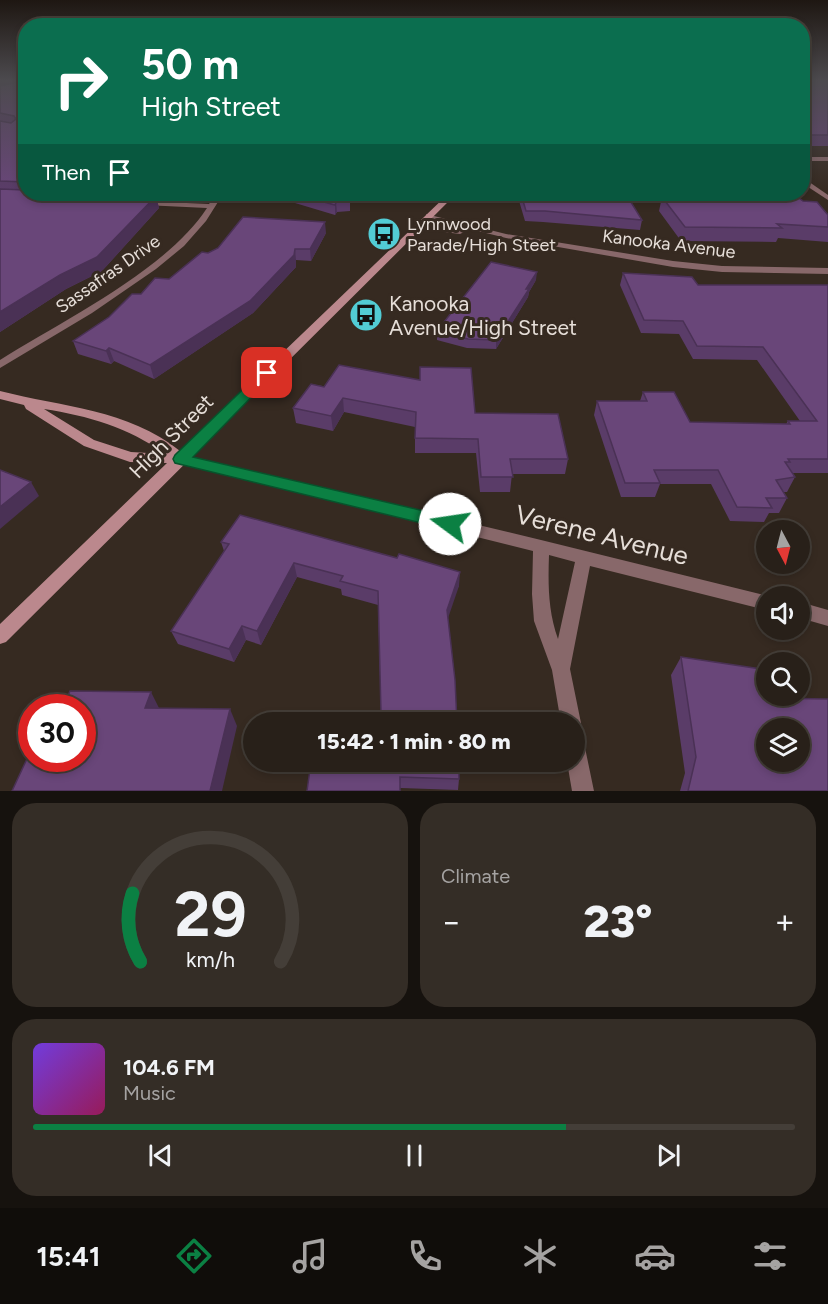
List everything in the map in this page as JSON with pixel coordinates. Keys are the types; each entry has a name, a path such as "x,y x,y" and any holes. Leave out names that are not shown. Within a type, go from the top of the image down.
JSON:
{"main road":[{"name":"High Street","path":"0,636 445,201"},
{"path":"0,395 27,404 101,417 153,438 181,459"},
{"path":"27,404 89,442 130,457 181,459"}],"street":[{"path":"810,159 828,159"},
{"path":"810,185 828,198"},
{"name":"Sassafras Drive","path":"0,365 145,272 176,247 215,201"},
{"path":"140,202 212,206"},
{"name":"Kanooka Avenue","path":"429,216 506,236"},
{"name":"Kanooka Avenue","path":"418,226 506,236 710,268 828,271"},
{"name":"Verene Avenue","path":"181,459 756,600"},
{"path":"541,546 540,594 543,621 561,670 569,712"},
{"path":"561,670 584,557"},
{"path":"810,613 828,618"},
{"path":"579,772 583,791"}],"building":[{"path":"15,117 18,117 18,182 0,181 0,121 11,123 16,119"},
{"path":"810,117 828,117 828,135 810,135"},
{"path":"0,189 18,190 18,201 151,201 97,257 60,275 0,312"},
{"path":"320,201 349,201 336,202 335,205"},
{"path":"523,201 630,201 642,220 545,211 526,211"},
{"path":"665,201 817,202 828,215 828,227 777,224 782,228 685,227"},
{"path":"243,217 325,222 310,249 295,249 294,255 250,301 150,365 109,348 106,351 73,341 109,317 132,294 141,294 155,278 169,279 202,252 208,253 218,248"},
{"path":"491,262 537,272 526,289 529,289 496,340 468,339 437,331"},
{"path":"623,273 692,277 698,285 828,285 828,459 788,459 790,462 785,462 795,477 776,480 787,498 766,498 772,508 737,507 718,470 654,470 660,483 625,483 597,401 647,401 643,392 674,392 690,422 790,424 788,421 817,421 763,347 697,346 683,321 644,320"},
{"path":"339,365 420,380 420,367 471,368 475,413 558,414 568,459 510,459 513,477 481,477 478,439 415,438 416,412 343,398 331,416 293,408 311,384 324,387"},
{"path":"0,470 31,482 0,507"},
{"path":"240,515 397,558 399,554 460,572 447,610 456,712 381,712 378,591 340,581 343,576 294,563 257,631 242,626 229,649 171,631 229,544 221,542"},
{"path":"681,657 756,668 756,706 810,706 810,699 828,699 828,791 688,791 696,757"},
{"path":"70,691 151,692 145,708 230,709 210,791 12,791 21,772 96,772 96,694 69,694"},
{"path":"310,772 459,772 459,779 400,777 400,791 307,791"}],"place":[{"name":"Lynnwood Parade/High Steet","path":"384,234"},
{"name":"Kanooka Avenue/High Street","path":"366,315"}],"route":[{"path":"267,373 181,459 450,524"}]}
